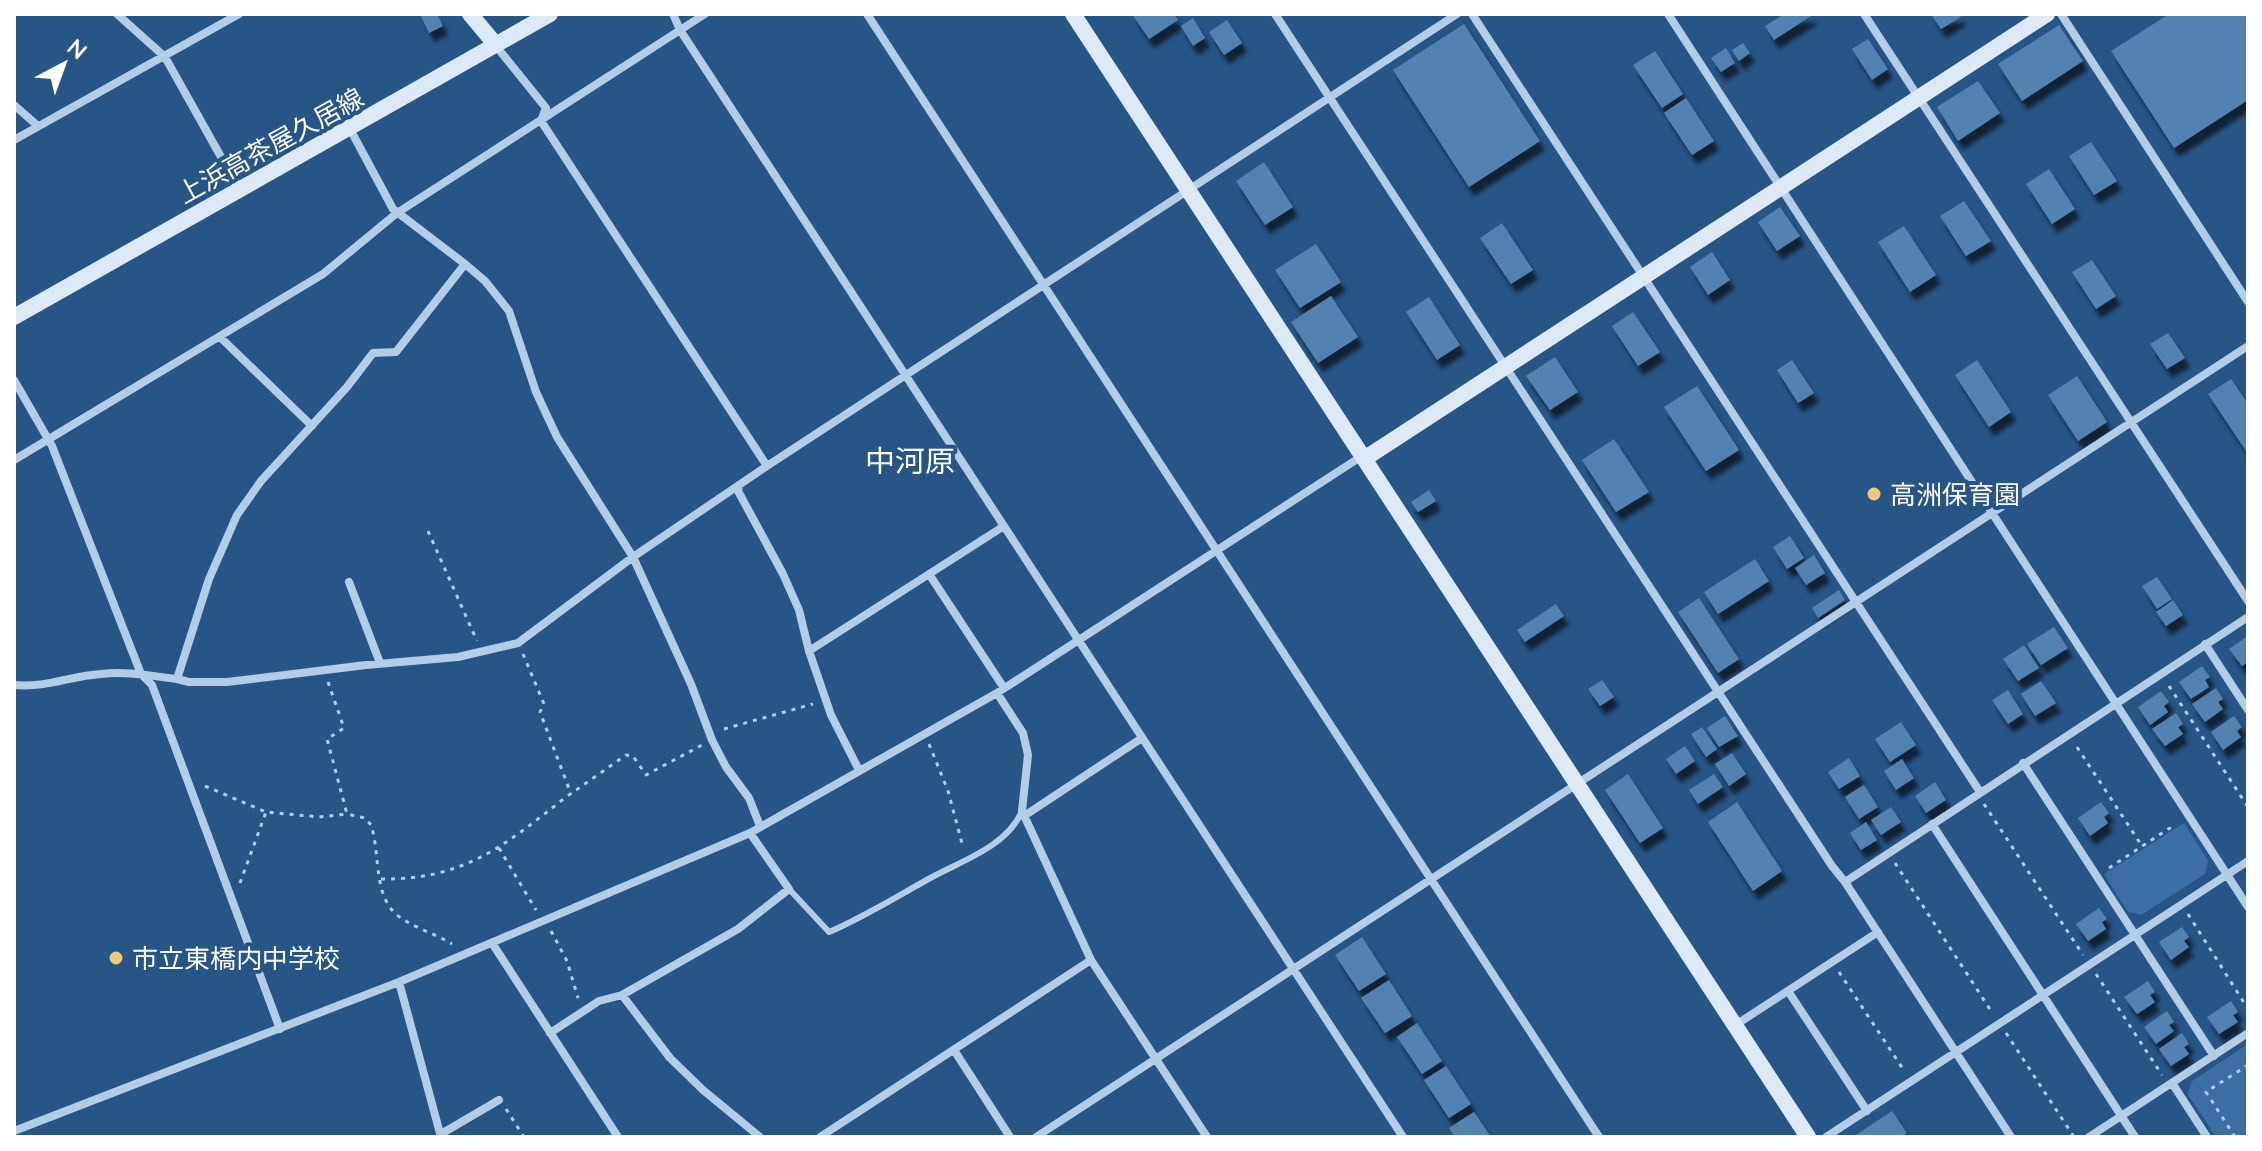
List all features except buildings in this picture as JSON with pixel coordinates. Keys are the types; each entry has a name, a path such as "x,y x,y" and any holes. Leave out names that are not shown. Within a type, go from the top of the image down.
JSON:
{"street":[{"path":"117,14 165,57 239,189"},
{"path":"14,140 239,14"},
{"path":"470,14 546,108 541,121"},
{"name":"上浜高茶屋久居線","path":"14,317 550,14"},
{"path":"673,14 680,30 1403,1137"},
{"path":"14,460 323,274 397,213 705,14"},
{"path":"867,14 1599,1137"},
{"path":"1073,14 1808,1137"},
{"path":"1275,14 2011,1137"},
{"path":"14,685 42,686 97,674 130,672 189,682 227,682 435,659 518,643 633,557 767,466 1457,14"},
{"path":"1472,14 1979,793"},
{"path":"1668,14 2248,907"},
{"path":"1864,14 2248,601"},
{"path":"14,1131 399,982 750,833 1001,690 2047,14"},
{"path":"2061,14 2248,302"},
{"path":"14,105 38,126"},
{"path":"541,121 767,466"},
{"path":"350,129 393,209 485,281 509,311 536,392 557,437 633,557 691,684 711,736 726,767 749,798 760,826"},
{"path":"177,679 209,579 237,515 261,481 373,353 396,352 465,264"},
{"path":"220,337 312,426"},
{"path":"1036,1137 2248,346"},
{"path":"14,380 48,440 141,674 152,685 280,1029"},
{"path":"739,485 738,491 772,548 799,610 809,651 826,698 859,770"},
{"path":"809,651 1004,526"},
{"path":"929,574 1001,690 1023,733 1028,755 1023,813 1091,960 1207,1137"},
{"path":"349,582 380,663"},
{"path":"1845,882 2248,617"},
{"path":"2205,644 2248,710"},
{"path":"1023,813 1142,738"},
{"path":"2023,763 2214,1056"},
{"path":"1932,824 2135,1137"},
{"path":"550,1033 599,1001 622,995 738,929 789,889 750,833"},
{"path":"1826,1137 2248,861"},
{"path":"1734,1026 1878,932"},
{"path":"492,943 618,1137"},
{"path":"820,1137 1091,960"},
{"path":"399,982 441,1136 499,1100"},
{"path":"1788,991 1867,1111"},
{"path":"622,995 670,1058 760,1137"},
{"path":"2089,1137 2248,1033"},
{"path":"954,1050 1010,1137"},
{"path":"2170,1084 2207,1137"}],"lane":[{"path":"789,889 829,932 872,913 968,859 1004,835 1023,813"}],"path":[{"path":"428,531 482,652"},
{"path":"518,643 544,704 540,712 571,794"},
{"path":"324,670 344,728 327,739 347,814"},
{"path":"2160,673 2248,807"},
{"path":"381,879 411,879 446,872 499,848 626,755 633,756 646,775 705,743 723,729 796,711 826,698"},
{"path":"924,734 948,791 968,859"},
{"path":"2068,734 2142,846"},
{"path":"187,779 266,812 319,817 347,814 365,818 371,825 383,895 390,909 464,954"},
{"path":"1979,793 2170,1084"},
{"path":"233,903 266,812"},
{"path":"2097,876 2189,815"},
{"path":"499,848 567,961 582,1012"},
{"path":"1889,853 2074,1137"},
{"path":"2181,904 2248,1009"},
{"path":"1833,962 1911,1081"},
{"path":"2235,1137 2206,1092 2248,1065"},
{"path":"499,1100 524,1137"}],"shaded area":[{"path":"2184,823 2208,861 2205,874 2141,915 2128,912 2104,874"},
{"path":"2248,1044 2248,1137 2216,1137 2188,1094 2192,1081"}],"place":[{"name":"高洲保育園","path":"1874,494"},
{"name":"市立東橋内中学校","path":"116,958"}],"district":[{"name":"中河原","path":"910,460"}]}
